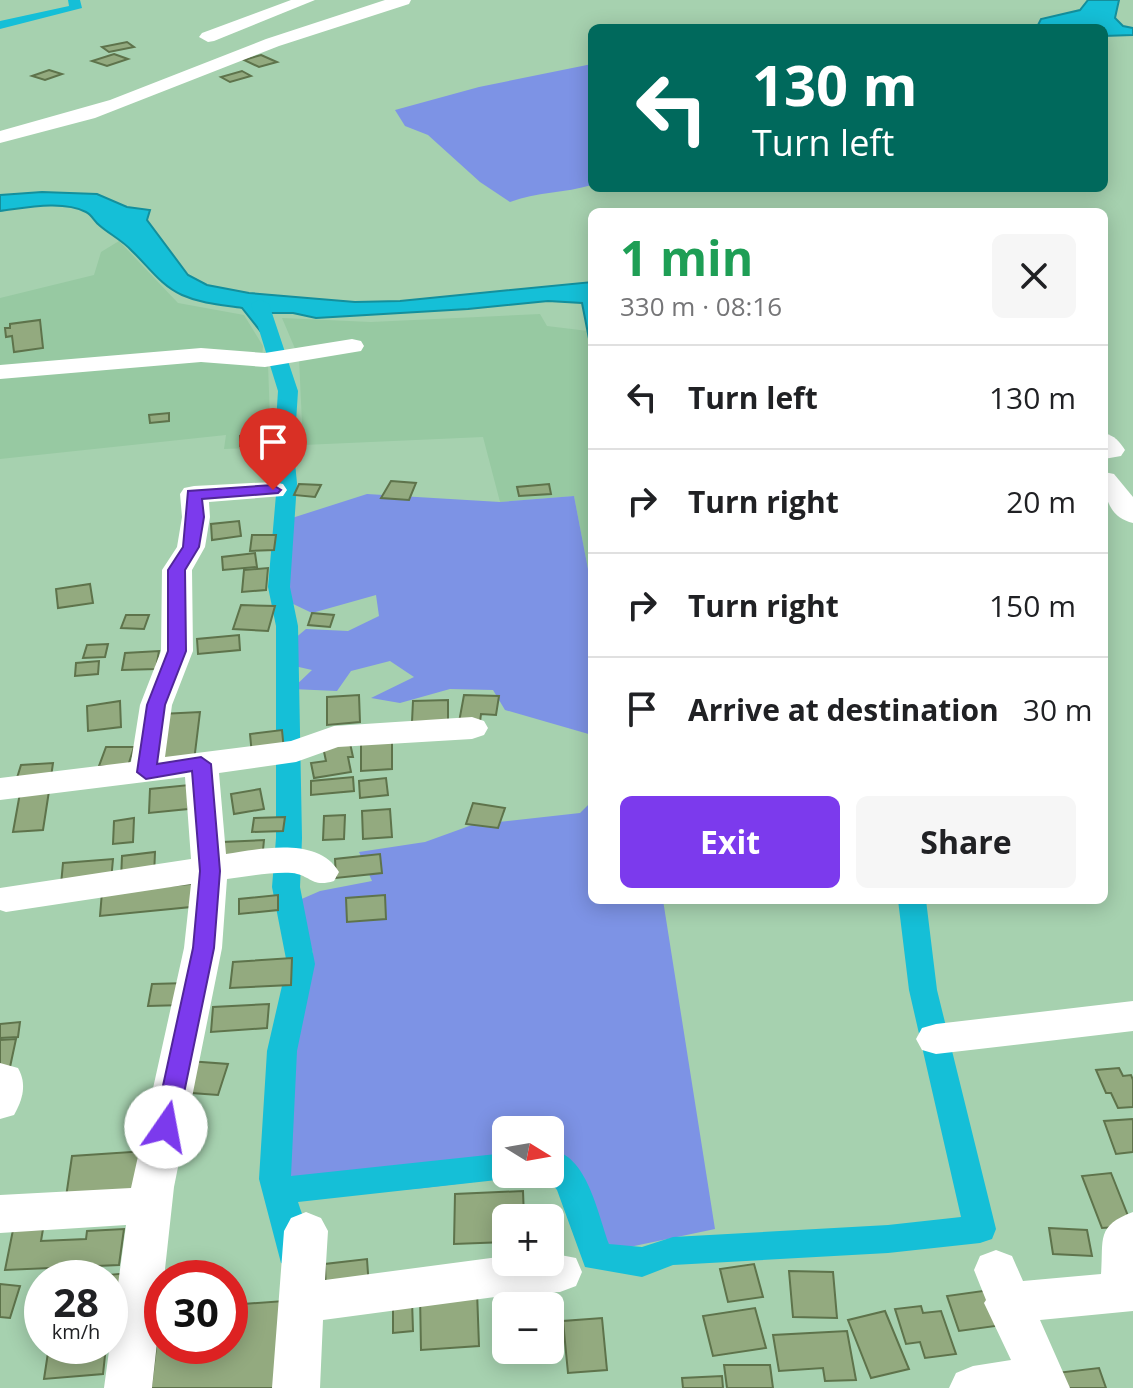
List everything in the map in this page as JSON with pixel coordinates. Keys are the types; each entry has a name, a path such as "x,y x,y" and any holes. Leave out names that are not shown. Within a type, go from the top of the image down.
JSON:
{"street":[{"path":"208,37 307,0"},
{"path":"0,137 58,124 143,96 332,21 403,0"},
{"path":"0,372 201,355 265,360 352,346"},
{"path":"1108,485 1132,513"},
{"path":"146,772 156,705 177,651 177,570 191,547 196,517 194,494 273,490"},
{"path":"0,789 287,752 334,737 472,728"},
{"path":"128,1388 151,1205 203,948 210,871 201,764"},
{"path":"6,899 210,871 297,865"},
{"path":"936,1039 1133,1016"},
{"path":"0,1079 4,1079 0,1103"},
{"path":"0,1214 151,1205"},
{"path":"296,1388 306,1231"},
{"path":"973,1388 1044,1382 1002,1287 1124,1292 1124,1237 1133,1231"},
{"path":"301,1303 503,1276"}],"shaded area":[{"path":"1088,0 1119,0 1115,18 1123,26 1133,28 1133,35 1108,36 1108,24 1038,24 1041,19 1080,10"},
{"path":"588,65 588,186 510,202 480,182 428,135 405,126 395,110 479,87"},
{"path":"42,192 97,194 127,207 150,210 147,220 188,275 207,285 249,293 355,302 400,301 588,282 588,334 582,303 548,301 316,318 293,313 268,313 273,347 242,308 212,304 174,291 86,212 66,206 0,211 0,195"},
{"path":"119,241 178,303 244,315 263,346 262,358 268,364 271,447 224,449 226,435 0,459 0,298 94,275 101,252"},
{"path":"540,314 547,326 588,331 588,569 574,496 500,502 483,437 303,445 299,358 282,318 371,322"},
{"path":"367,494 500,502 574,496 588,569 588,734 505,710 493,690 450,689 400,703 371,698 414,677 390,661 351,671 337,691 292,689 312,670 290,665 287,645 306,629 348,631 379,616 376,595 312,613 289,602 288,530 292,518"},
{"path":"588,805 588,904 664,904 715,1229 620,1249 607,1243 571,1170 564,1171 564,1116 492,1116 492,1180 294,1199 287,1175 284,1111 296,1011 313,953 297,901 320,891 372,881 359,852 425,842 472,825 580,813"}],"building":[{"path":"127,42 134,47 109,52 102,47"},
{"path":"114,54 128,59 107,66 92,61"},
{"path":"261,55 277,62 259,67 244,60"},
{"path":"49,70 62,74 45,80 32,76"},
{"path":"242,71 251,76 230,82 221,77"},
{"path":"40,320 43,348 14,352 12,336 6,337 5,328 10,328 10,324"},
{"path":"169,413 169,421 150,423 149,415"},
{"path":"263,434 263,444 240,446 240,436"},
{"path":"391,481 416,483 409,500 381,498"},
{"path":"299,484 321,485 315,497 294,495"},
{"path":"549,484 551,494 519,496 517,487"},
{"path":"239,521 241,536 212,540 211,524"},
{"path":"252,535 276,535 274,550 250,551"},
{"path":"255,553 257,567 223,570 222,557"},
{"path":"268,568 266,590 242,592 244,570"},
{"path":"90,584 93,603 58,608 56,589"},
{"path":"241,605 275,606 268,631 233,629"},
{"path":"312,613 334,615 330,627 308,625"},
{"path":"126,615 149,615 144,629 121,628"},
{"path":"239,635 240,650 198,654 197,639"},
{"path":"108,644 105,657 83,658 87,645"},
{"path":"159,651 156,669 122,670 125,653"},
{"path":"99,661 98,674 75,676 76,663"},
{"path":"359,695 360,722 327,725 327,697"},
{"path":"464,695 499,696 496,715 481,714 480,722 459,722"},
{"path":"448,700 448,721 412,722 413,701"},
{"path":"120,701 121,727 88,731 87,706"},
{"path":"200,712 194,761 154,763 161,714"},
{"path":"282,730 284,751 252,755 250,734"},
{"path":"392,740 392,769 361,771 361,742"},
{"path":"350,743 353,757 348,757 351,772 314,778 311,763 326,761 323,747"},
{"path":"106,747 134,747 128,766 99,766"},
{"path":"53,763 51,777 17,778 21,765"},
{"path":"353,777 354,791 311,795 311,781"},
{"path":"386,778 388,795 360,798 359,781"},
{"path":"189,785 188,809 149,813 150,789"},
{"path":"260,789 264,809 234,814 231,794"},
{"path":"49,791 43,830 13,832 20,793"},
{"path":"473,803 505,808 498,828 466,824"},
{"path":"390,809 392,837 363,839 362,811"},
{"path":"345,815 344,839 323,840 324,816"},
{"path":"285,817 283,831 252,832 254,818"},
{"path":"134,818 133,842 113,844 114,821"},
{"path":"264,840 262,860 219,862 222,842"},
{"path":"155,852 154,876 121,880 122,856"},
{"path":"380,854 382,873 336,878 335,859"},
{"path":"113,859 111,881 61,885 63,863"},
{"path":"201,883 201,906 100,916 102,892"},
{"path":"278,895 278,910 239,914 239,899"},
{"path":"385,895 386,919 347,922 346,898"},
{"path":"292,958 291,985 230,988 233,962"},
{"path":"187,983 184,1005 148,1006 152,984"},
{"path":"269,1004 267,1028 211,1032 213,1007"},
{"path":"20,1022 18,1037 0,1038 0,1024"},
{"path":"16,1039 10,1067 0,1068 0,1040"},
{"path":"188,1061 228,1064 218,1095 178,1092"},
{"path":"1119,1068 1123,1076 1131,1075 1133,1080 1133,1107 1118,1108 1111,1093 1106,1093 1096,1070"},
{"path":"1133,1119 1133,1152 1116,1154 1104,1121"},
{"path":"146,1151 141,1198 65,1204 72,1156"},
{"path":"1111,1173 1132,1226 1102,1228 1082,1176"},
{"path":"523,1191 523,1204 492,1204 492,1243 454,1244 455,1194"},
{"path":"1049,1228 1087,1230 1092,1256 1053,1254"},
{"path":"43,1229 41,1241 86,1239 87,1231 124,1229 120,1260 24,1260 24,1269 5,1270 13,1230"},
{"path":"367,1259 369,1288 326,1294 325,1264"},
{"path":"754,1264 763,1297 728,1302 720,1269"},
{"path":"789,1271 833,1272 837,1318 793,1317"},
{"path":"0,1284 20,1286 10,1318 0,1317"},
{"path":"997,1289 1010,1324 959,1331 947,1296"},
{"path":"477,1291 479,1346 421,1350 420,1295"},
{"path":"412,1300 413,1331 393,1333 393,1302"},
{"path":"284,1301 278,1388 151,1388 154,1364 248,1364 248,1304"},
{"path":"921,1306 923,1313 941,1311 956,1354 925,1358 920,1342 906,1344 895,1309"},
{"path":"755,1308 766,1348 713,1356 703,1316"},
{"path":"885,1311 909,1369 871,1378 848,1320"},
{"path":"602,1318 607,1370 568,1373 564,1321"},
{"path":"847,1331 856,1380 825,1381 823,1368 779,1371 773,1335"},
{"path":"46,1364 104,1364 103,1374 44,1379"},
{"path":"724,1365 770,1365 773,1388 727,1388"},
{"path":"1099,1368 1106,1388 1061,1388 1056,1373"},
{"path":"722,1376 723,1388 683,1388 682,1378"}],"waterway":[{"path":"0,25 76,8 74,0"},
{"path":"260,304 288,391 284,453 287,483 279,587 287,626 289,838 286,887 301,964 282,1051 275,1179 294,1241 293,1253"},
{"path":"564,1175 571,1184 597,1257 642,1262 673,1251 888,1239 980,1229 923,990 912,904"},
{"path":"279,1191 492,1168"}],"route":[{"path":"166,1127 203,948 210,871 201,764 146,772 156,705 177,651 177,570 191,547 196,517 194,494 273,490"}]}
